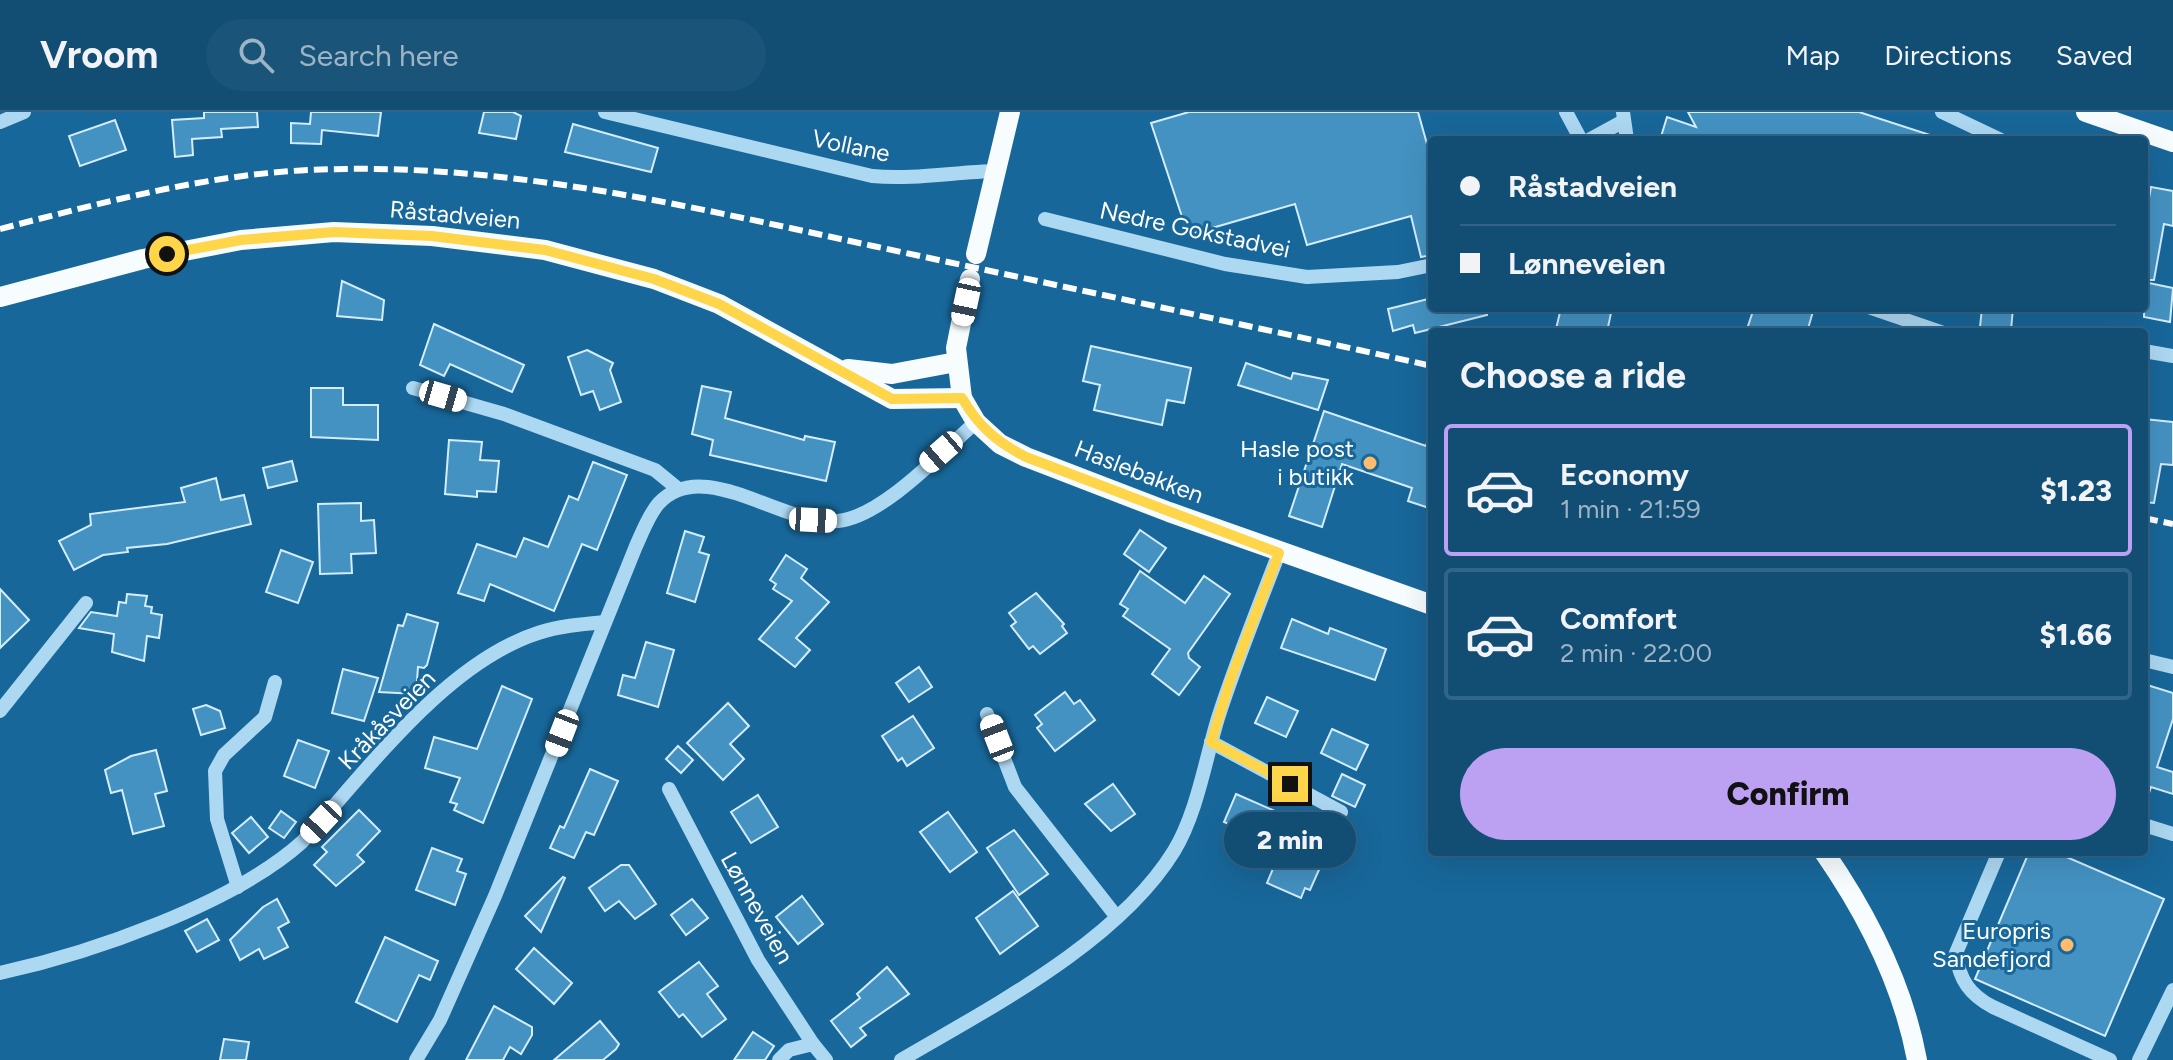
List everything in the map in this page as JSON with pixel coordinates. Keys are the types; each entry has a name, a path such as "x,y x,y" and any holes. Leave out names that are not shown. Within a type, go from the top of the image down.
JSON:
{"main road":[{"path":"976,254 1010,112"},
{"path":"2086,112 2173,142"},
{"name":"Råstadveien","path":"0,297 143,259 241,240 334,232 432,236 545,250 654,279 719,304 892,399 962,398"},
{"name":"Haslebakken","path":"970,279 956,362 962,398 976,422 1000,444 1026,457 1279,553 1428,604"},
{"name":"Råstadveien","path":"840,368 892,374 956,362"},
{"path":"1827,856 1844,881 1887,964 1917,1060"}],"street":[{"path":"0,122 24,112"},
{"name":"Vollane","path":"605,112 872,176 899,179 945,172 996,171"},
{"path":"1566,112 1579,136"},
{"path":"1942,112 1973,134"},
{"path":"1595,136 1622,117"},
{"name":"Nedre Gokstadvei","path":"1045,219 1225,264 1307,277 1398,272 1428,266"},
{"path":"1883,312 1929,328"},
{"path":"2148,352 2173,356"},
{"path":"413,388 504,414 655,470 677,488"},
{"path":"416,1060 440,1020 495,896 605,622 657,505 677,488 690,485 713,488 813,520 838,521 860,516 894,493 976,422"},
{"path":"903,1059 1019,992 1070,955 1156,878 1176,849 1231,678 1279,553"},
{"path":"0,711 86,603"},
{"name":"Kråkåsveien","path":"0,973 96,947 238,887 279,863 302,842 434,699 463,674 490,655 538,633 605,622"},
{"path":"2148,661 2173,667"},
{"path":"238,887 217,819 215,771 224,755 265,717 275,682"},
{"path":"987,714 1015,787 1116,916"},
{"path":"1211,742 1341,812"},
{"name":"Lønneveien","path":"669,789 758,960 826,1060"},
{"path":"2148,826 2173,834"},
{"path":"1997,856 1956,953 1958,971 1965,984 1976,998 1993,1007 2110,1060"},
{"path":"2139,1060 2173,990"},
{"path":"779,1060 789,1050 813,1044"}],"building":[{"path":"204,112 257,112 258,127 221,129 222,137 192,139 193,155 175,157 172,120 204,118"},
{"path":"311,112 381,112 378,136 322,130 321,144 291,143 291,123 310,124"},
{"path":"484,112 513,112 521,116 516,139 479,133"},
{"path":"1189,112 1418,112 1428,144 1428,256 1421,257 1411,216 1307,245 1295,204 1188,235 1151,123"},
{"path":"1688,112 1859,112 1933,136 1661,136 1667,117 1696,127"},
{"path":"115,120 126,150 80,166 69,136"},
{"path":"573,124 658,148 651,172 565,152"},
{"path":"2151,187 2173,191 2173,226 2164,224 2154,280 2148,280 2148,203"},
{"path":"342,281 384,300 382,320 337,316"},
{"path":"2148,283 2173,288 2170,322 2144,317 2144,312 2148,312"},
{"path":"1428,299 1428,312 1487,312 1487,315 1415,333 1413,325 1393,331 1388,309"},
{"path":"1560,312 1611,313 1608,328 1556,328"},
{"path":"1753,312 1813,312 1808,328 1747,328"},
{"path":"1982,312 2013,312 2011,328 1980,327"},
{"path":"434,324 524,365 512,392 450,364 444,376 420,365"},
{"path":"1091,346 1191,368 1184,403 1167,400 1162,425 1094,410 1100,385 1083,381"},
{"path":"587,350 613,363 610,370 621,402 600,410 593,391 581,395 568,357"},
{"path":"1246,363 1291,379 1293,373 1328,380 1318,410 1238,385"},
{"path":"702,386 731,392 725,418 804,440 805,436 835,442 826,481 710,455 713,440 692,434"},
{"path":"311,388 343,388 343,405 378,405 378,440 311,437"},
{"path":"1324,411 1426,446 1428,439 1428,508 1408,501 1412,488 1342,464 1322,527 1289,516"},
{"path":"2148,419 2173,422 2173,465 2161,464 2154,503 2148,502"},
{"path":"449,440 482,442 480,460 499,461 496,492 477,491 477,497 445,494"},
{"path":"292,461 297,481 268,488 263,468"},
{"path":"593,462 627,475 597,550 582,544 554,611 490,584 484,601 458,593 477,544 516,557 524,538 548,547 569,496 578,500"},
{"path":"216,478 221,500 244,495 251,524 167,544 127,548 128,552 103,555 74,570 59,541 91,525 90,514 185,502 181,488"},
{"path":"361,503 361,521 374,520 376,553 351,554 352,573 320,574 318,504"},
{"path":"1140,530 1166,548 1149,572 1124,554"},
{"path":"685,531 704,537 699,552 709,555 695,602 667,593"},
{"path":"281,550 313,562 298,603 266,592"},
{"path":"786,555 807,569 801,578 829,602 796,638 810,650 795,667 759,639 792,601 773,589 776,584 770,580"},
{"path":"1140,571 1185,603 1204,576 1230,594 1188,653 1189,658 1200,667 1179,695 1152,674 1170,649 1123,616 1128,609 1120,604"},
{"path":"0,589 29,620 0,648"},
{"path":"1036,593 1064,624 1062,626 1067,633 1040,654 1033,646 1029,649 1011,626 1016,622 1009,613"},
{"path":"127,594 147,596 145,606 152,607 151,613 162,615 159,638 147,636 144,661 112,652 114,634 79,628 91,612 117,616 119,602 126,603"},
{"path":"407,614 438,623 427,665 418,667 416,694 379,692 398,625 403,626"},
{"path":"1292,619 1328,634 1330,628 1386,649 1375,680 1281,648"},
{"path":"646,642 674,650 658,707 618,695 623,675 635,678"},
{"path":"919,667 932,687 909,702 896,683"},
{"path":"343,669 378,678 364,721 332,713"},
{"path":"2148,685 2173,693 2173,719 2157,767 2173,772 2173,794 2151,787 2148,796"},
{"path":"502,686 532,699 483,823 454,810 457,804 450,802 460,778 425,768 434,737 477,749"},
{"path":"1065,692 1074,704 1080,700 1095,720 1055,751 1037,728 1042,724 1035,715"},
{"path":"1267,697 1298,711 1286,737 1255,723"},
{"path":"728,703 749,726 730,744 744,759 723,780 687,743"},
{"path":"206,705 220,711 225,728 201,735 193,709"},
{"path":"913,716 934,748 907,766 902,758 898,761 882,736"},
{"path":"1332,729 1368,745 1356,770 1321,753"},
{"path":"298,740 329,751 315,788 284,776"},
{"path":"678,746 693,760 681,773 666,759"},
{"path":"156,750 167,791 155,794 164,826 133,834 122,790 111,793 105,770 131,756"},
{"path":"590,769 618,781 594,835 586,832 574,858 550,848 560,826 564,828"},
{"path":"1342,774 1365,785 1355,807 1332,796"},
{"path":"1113,784 1135,814 1111,831 1085,804"},
{"path":"1236,794 1341,840 1329,867 1322,863 1310,890 1305,888 1301,898 1267,883 1282,847 1224,822"},
{"path":"758,795 778,827 751,843 731,812"},
{"path":"359,810 380,831 357,855 364,862 336,886 314,865 327,852 322,847"},
{"path":"281,811 296,822 284,838 269,828"},
{"path":"948,812 977,852 950,872 920,832"},
{"path":"251,817 268,837 249,853 232,833"},
{"path":"1014,830 1048,874 1019,895 987,848"},
{"path":"432,848 462,859 457,871 466,874 455,905 416,890"},
{"name":"Europris Sandefjord","path":"2027,856 2064,856 2164,899 2105,1036 1975,979"},
{"path":"621,865 629,865 656,904 635,919 619,901 605,911 589,888"},
{"path":"565,878 541,932 525,916"},
{"path":"1013,891 1038,926 1000,954 976,918"},
{"path":"802,896 823,924 798,944 776,917"},
{"path":"277,899 289,922 278,928 288,947 264,959 259,949 240,960 230,940 263,907"},
{"path":"692,899 708,918 686,935 671,915"},
{"path":"207,919 219,940 197,952 185,931"},
{"path":"385,937 438,961 430,980 419,975 397,1022 356,1002"},
{"path":"534,948 572,983 554,1004 516,969"},
{"path":"699,962 718,986 707,994 726,1019 702,1037 683,1014 679,1017 659,992"},
{"path":"887,967 909,994 860,1028 866,1035 851,1047 831,1021 860,998 857,994"},
{"path":"494,1006 532,1027 532,1035 521,1054 510,1047 503,1060 466,1060"},
{"path":"600,1021 619,1044 616,1049 603,1060 554,1060"},
{"path":"753,1032 774,1046 765,1060 734,1060"},
{"path":"224,1039 249,1042 246,1060 220,1060"}],"railway":[{"path":"0,229 153,192 270,173 381,169 452,172 663,202 1428,365"},
{"path":"2148,519 2173,524"}],"place":[{"name":"Hasle post i butikk","path":"1370,463"},
{"name":"Europris Sandefjord","path":"2067,945"}],"route":[{"path":"167,254 241,240 334,232 432,236 545,250 654,279 719,304 892,399 962,398 976,422 1000,444 1026,457 1279,553 1231,678 1211,742 1290,784"}]}
